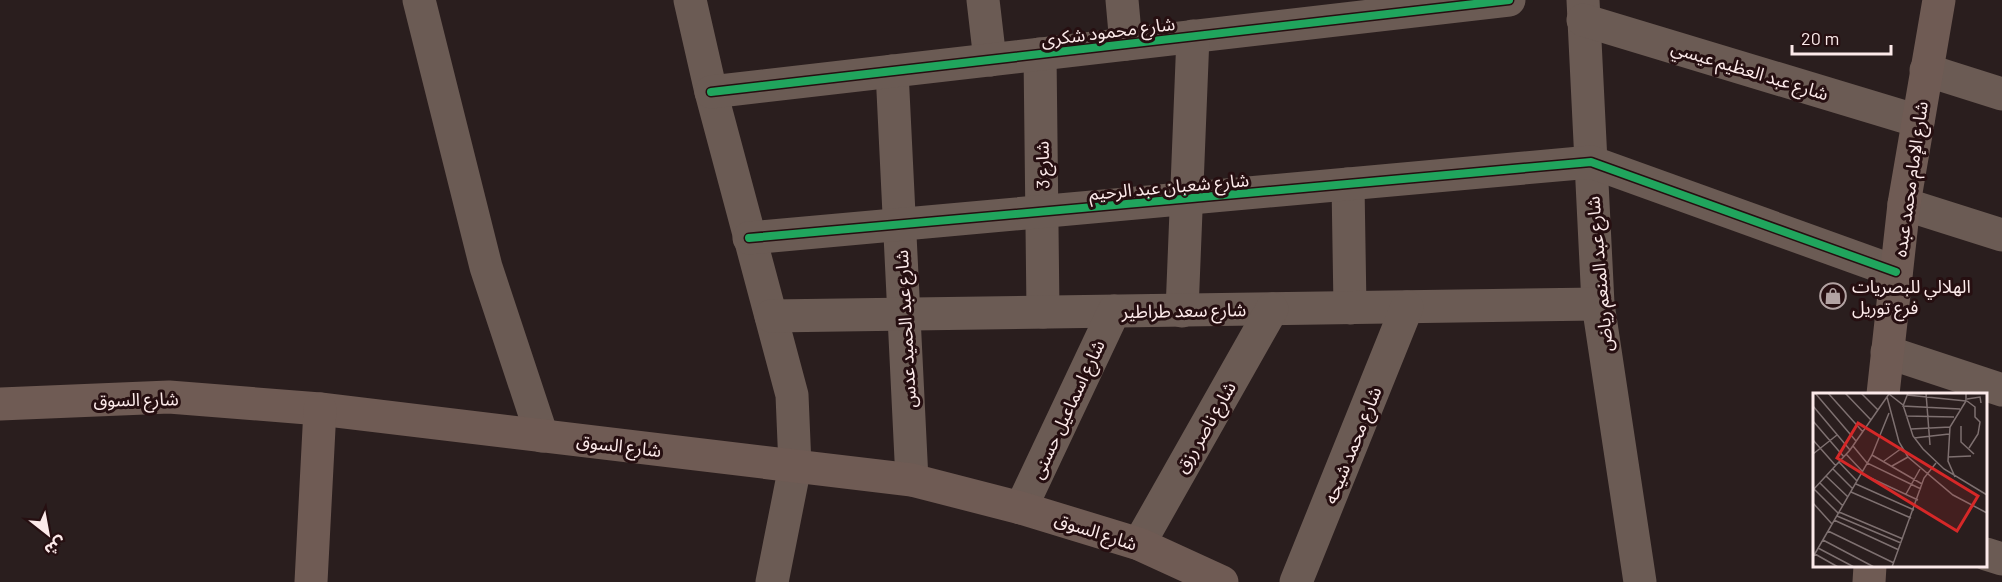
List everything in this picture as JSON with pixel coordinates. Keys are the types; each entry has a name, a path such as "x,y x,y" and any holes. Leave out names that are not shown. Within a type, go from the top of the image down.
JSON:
{"main road":[{"name":"شارع الإمام محمد عبده","path":"1883,393 1904,204 1939,0"},
{"name":"شارع السوق","path":"0,404 169,397 320,409 912,480 1021,508 1138,544 1222,582"},
{"path":"311,582 320,409"}],"street":[{"path":"419,0 486,267 542,436"},
{"path":"690,0 711,92 792,395 795,466 772,582"},
{"path":"983,0 990,60"},
{"path":"1122,0 1126,44"},
{"name":"شارع محمود شكرى","path":"711,92 1193,36 1270,14 1509,0"},
{"name":"شارع عبد العظيم عيسي","path":"1583,10 1918,121"},
{"name":"شارع عبد المنعم رياض","path":"1583,10 1598,304 1640,582"},
{"path":"1182,311 1193,36"},
{"name":"شارع 3","path":"1040,54 1044,312"},
{"path":"1926,70 2002,94"},
{"name":"شارع عبد الحميد عدس","path":"892,71 912,480"},
{"path":"1591,162 1896,272"},
{"name":"شارع شعبان عبد الرحيم","path":"749,238 1591,162"},
{"path":"1348,184 1350,308"},
{"path":"1904,204 2002,235"},
{"name":"شارع سعد طراطير","path":"771,316 1598,304"},
{"name":"شارع محمد شيحه","path":"1296,582 1407,307"},
{"name":"شارع ناصر رزق","path":"1138,544 1272,309"},
{"name":"شارع اسماعيل حسنى","path":"1021,508 1114,311"},
{"path":"1887,352 2002,390"},
{"path":"1987,554 2002,559"}],"cycle path":[{"path":"711,92 1509,0"},
{"path":"749,238 1591,162 1896,272"}],"place":[{"name":"الهلالي للبصريات فرع توريل","path":"1833,296"}]}
